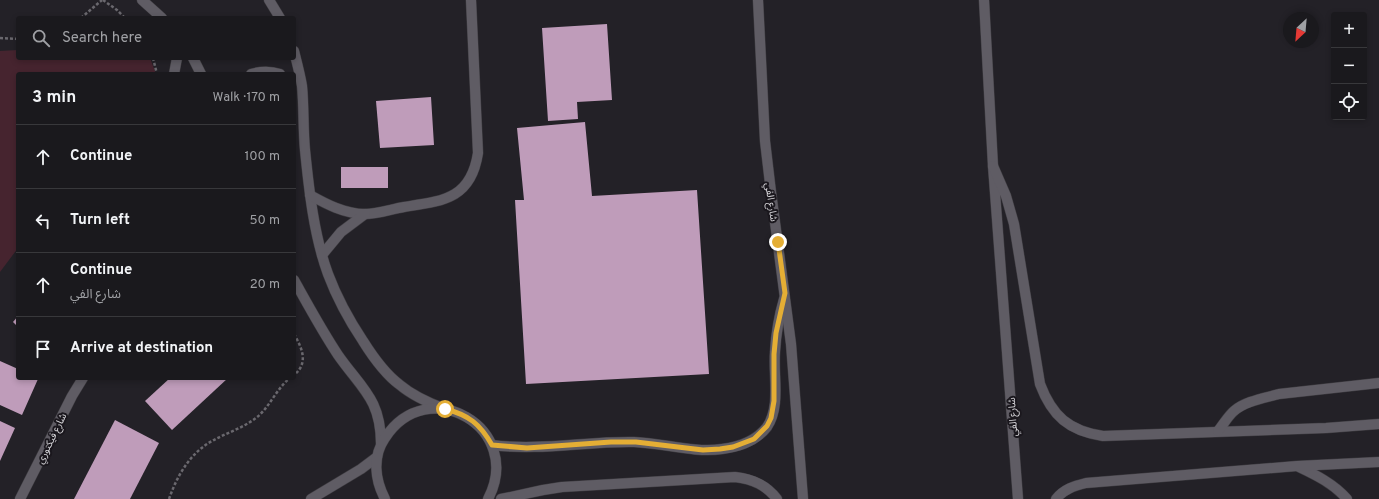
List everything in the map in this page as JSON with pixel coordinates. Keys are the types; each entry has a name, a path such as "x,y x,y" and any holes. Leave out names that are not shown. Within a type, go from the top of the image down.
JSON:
{"street":[{"path":"142,0 160,16"},
{"path":"269,0 279,16"},
{"path":"310,195 336,208 365,214 436,202 449,198 461,190 470,180 476,167 478,153 471,0"},
{"name":"شارع الفي","path":"758,0 765,141 770,192 785,293 796,396 803,499"},
{"name":"شارع الفي","path":"984,0 993,166 1018,499"},
{"path":"174,72 178,60"},
{"path":"194,60 200,72"},
{"path":"295,60 310,195 322,255 328,275 353,327 387,374 414,395 445,409 460,413 474,421 484,432 492,445 496,460 497,475 493,490 488,499"},
{"path":"259,72 275,72"},
{"path":"993,166 1006,196 1014,224 1040,384 1045,398 1052,410 1075,429 1088,434 1103,436 1326,428 1379,424"},
{"path":"322,255 341,232 365,214"},
{"path":"296,283 338,354 369,395 379,419 381,444"},
{"path":"492,445 527,448 611,442 636,442 703,450 733,447 754,439 767,426 773,410 776,333 785,293"},
{"name":"شارع فيكتوري","path":"20,499 72,396 82,380"},
{"path":"1218,431 1234,411 1248,403 1263,398 1279,394 1379,383"},
{"path":"385,499 380,489 376,474 377,457 381,444 392,427 407,415 426,409 445,409"},
{"path":"311,499 377,457"},
{"path":"1056,499 1060,494 1072,487 1086,483 1297,466 1379,462"},
{"path":"1297,466 1330,484 1347,499"},
{"path":"501,499 562,487 735,477 754,480 772,492 778,499"}],"path":[{"path":"83,16 102,0 123,16"},
{"path":"0,38 16,39"},
{"path":"154,60 156,72"},
{"path":"296,338 303,352 301,367 296,373"},
{"path":"169,499 182,471 190,459 211,441 257,417 277,390 288,380"}],"shaded area":[{"path":"16,50 16,60 151,60 155,72 16,72 16,251 0,272 0,51"}],"building":[{"path":"607,24 612,100 577,102 578,119 548,121 542,28"},
{"path":"431,97 434,145 380,148 376,101"},
{"path":"585,122 592,196 697,190 709,374 526,384 515,200 524,200 517,128"},
{"path":"341,167 388,167 388,188 341,188"},
{"path":"0,361 16,368 16,380 38,380 22,415 0,405"},
{"path":"168,380 226,380 172,430 145,401"},
{"path":"115,420 159,443 130,499 74,499"},
{"path":"0,421 15,428 0,461"}],"route":[{"path":"445,409 460,413 474,421 484,432 492,445 510,447 527,448 611,442 636,442 703,450 733,447 754,439 767,426 773,410 776,333 785,293 778,242"}]}
